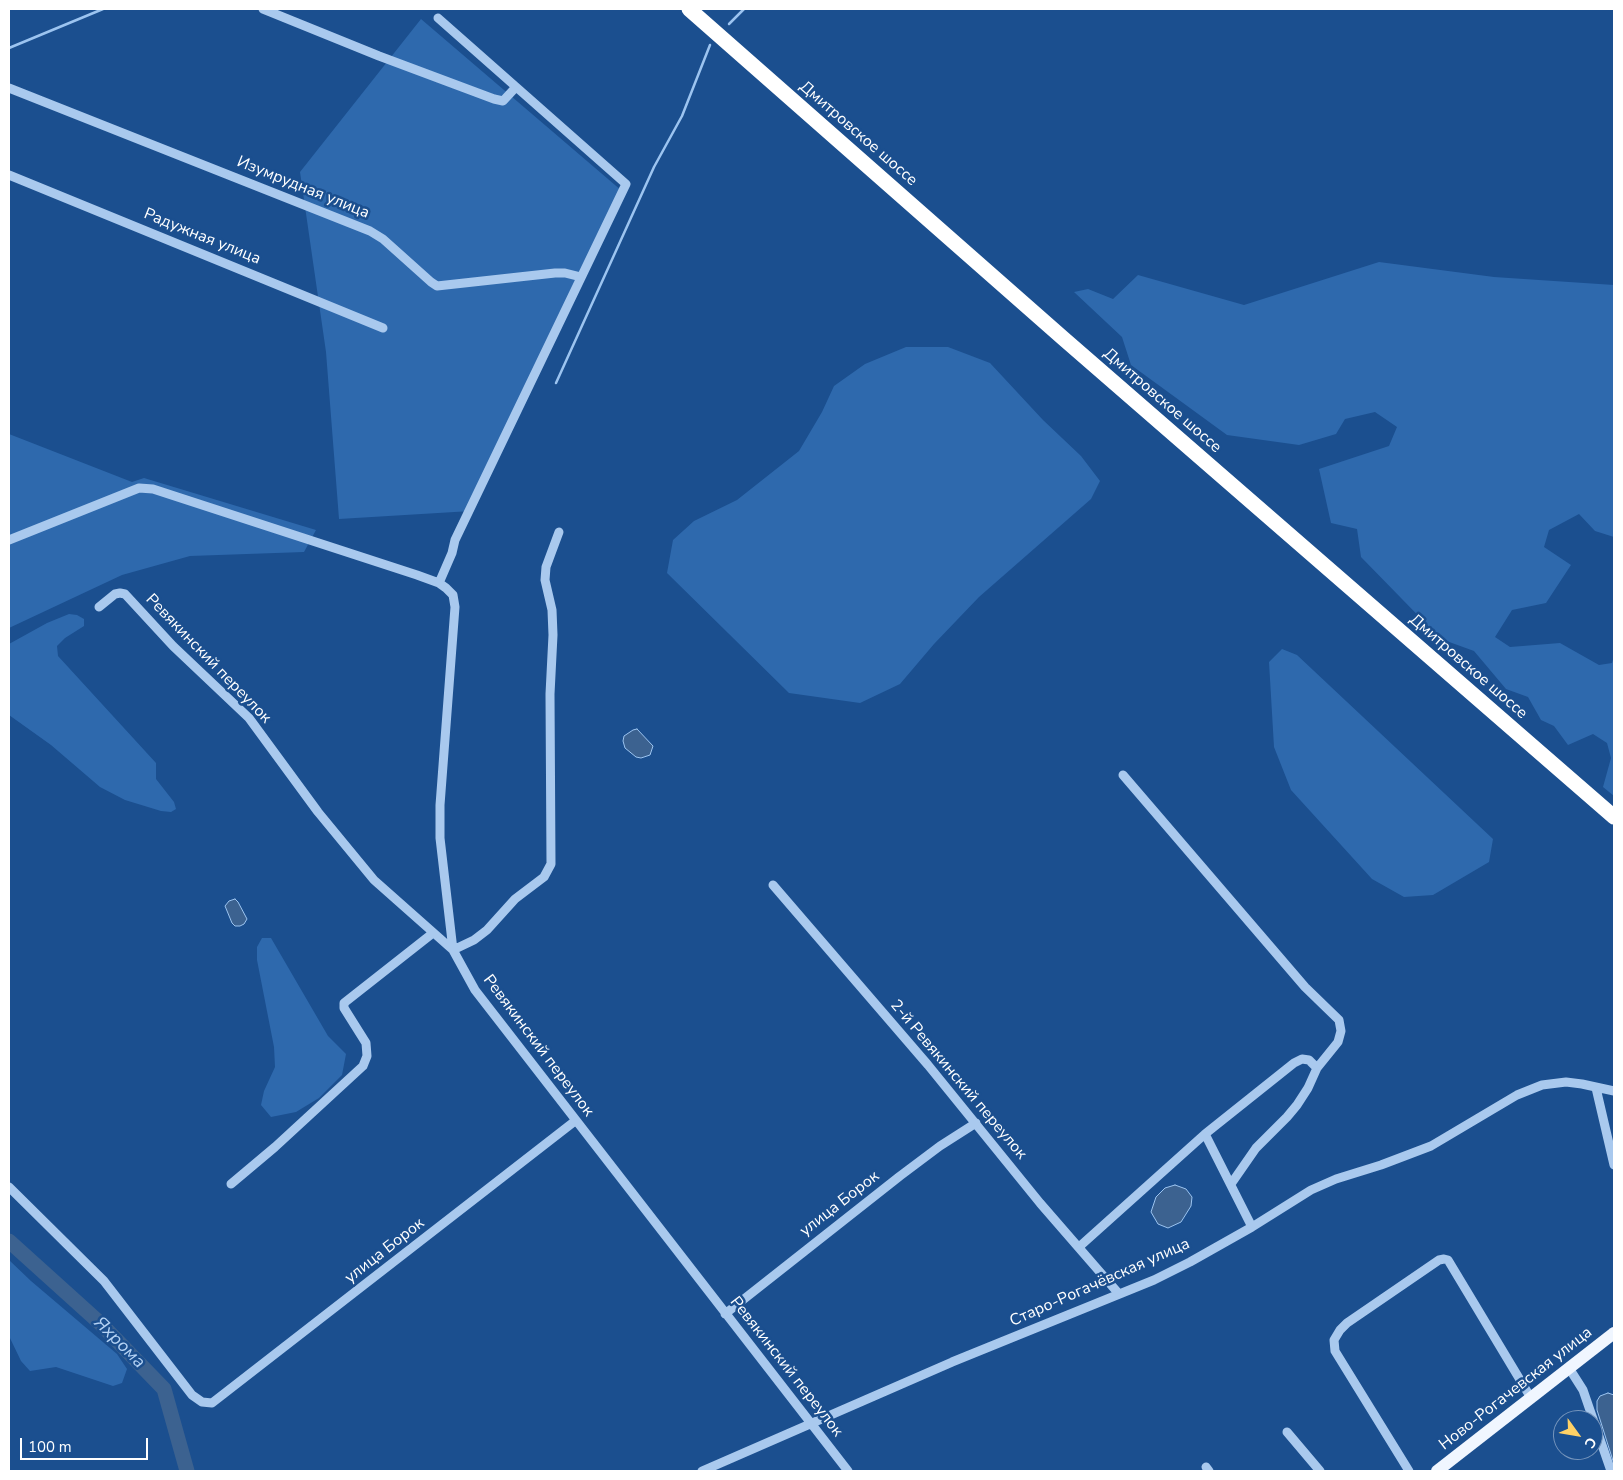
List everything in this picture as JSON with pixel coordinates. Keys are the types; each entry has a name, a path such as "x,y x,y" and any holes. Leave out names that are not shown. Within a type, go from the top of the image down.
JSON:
{"highway":[{"name":"Дмитровское шоссе","path":"689,9 1064,339 1614,817"}],"main road":[{"name":"Ново-Рогачевская улица","path":"1437,1471 1614,1333"}],"street":[{"path":"263,9 494,99 503,101 516,87"},
{"path":"438,18 626,184 455,540 452,553 439,583"},
{"name":"Изумрудная улица","path":"9,88 370,230 437,286 555,273 581,277"},
{"name":"Радужная улица","path":"9,175 384,328"},
{"path":"9,540 139,488 153,489 439,583 453,595 455,607 441,795 440,838 453,950 474,940 488,930 515,899 544,878 551,864 550,694 553,635 552,610 545,580 546,567 559,532"},
{"name":"Ревякинский переулок","path":"99,607 115,594 120,592 125,594 173,646 249,718 318,812 374,880 453,950 475,990 848,1471"},
{"path":"1123,776 1305,988 1339,1020 1341,1032 1338,1042 1317,1068 1308,1088 1297,1105 1256,1148 1231,1184"},
{"name":"2-й Ревякинский переулок","path":"773,885 823,946 928,1065 1040,1203 1119,1294"},
{"path":"231,1184 275,1147 362,1066 367,1056 366,1043 344,1008 344,1003 433,933"},
{"path":"1079,1247 1205,1134 1294,1064 1302,1059 1309,1060 1317,1068"},
{"name":"Старо-Рогачёвская улица","path":"702,1471 952,1362 1119,1294 1190,1262 1252,1227 1311,1190 1336,1179 1381,1165 1431,1146 1517,1095 1542,1085 1566,1082 1614,1091"},
{"path":"1596,1088 1614,1165"},
{"name":"улица Борок","path":"9,1187 104,1281 192,1396 202,1402 212,1403 575,1121"},
{"name":"улица Борок","path":"726,1314 900,1176 940,1146 976,1123"},
{"path":"1205,1134 1252,1227"},
{"path":"1409,1471 1335,1351 1334,1340 1347,1323 1439,1260 1448,1260 1531,1398"},
{"path":"1569,1368 1583,1390 1610,1471"},
{"path":"1287,1432 1320,1471"}],"shaded area":[{"path":"421,19 622,191 561,329 471,511 339,519 326,352 300,172"},
{"path":"1379,262 1494,277 1614,285 1614,537 1595,531 1579,514 1549,530 1544,547 1571,565 1546,603 1512,610 1495,637 1510,647 1560,643 1599,665 1612,663 1614,656 1614,796 1603,787 1611,758 1607,743 1593,734 1568,745 1554,726 1541,720 1528,697 1506,689 1474,651 1441,639 1361,557 1357,529 1331,523 1319,469 1389,446 1397,427 1375,412 1345,419 1336,434 1299,445 1227,435 1131,365 1122,337 1074,292 1088,289 1113,299 1138,275 1244,305"},
{"path":"906,347 948,347 990,363 1043,420 1081,456 1100,481 1091,499 979,597 934,644 900,684 860,703 789,693 667,573 673,540 694,521 737,500 799,451 822,412 834,386 865,364"},
{"path":"9,434 132,482 144,478 316,530 304,552 190,556 122,575 9,628"},
{"path":"69,614 77,615 84,619 84,626 65,638 57,646 58,656 156,763 156,779 174,802 176,809 171,812 161,811 125,800 100,787 51,745 9,715 9,644 47,623"},
{"path":"1282,649 1297,655 1493,839 1489,862 1433,895 1404,897 1372,879 1291,790 1274,747 1269,662"},
{"path":"637,729 653,746 650,755 641,758 636,757 625,748 623,741 624,736"},
{"path":"235,899 247,919 240,926 235,926 232,923 225,906 229,901"},
{"path":"262,938 271,938 328,1036 346,1054 342,1075 319,1098 296,1112 271,1117 261,1105 264,1091 275,1067 274,1047 257,960 257,947"},
{"path":"1175,1185 1186,1189 1192,1197 1191,1206 1181,1222 1168,1228 1158,1224 1151,1212 1156,1197 1165,1188"},
{"path":"9,1260 117,1354 127,1369 122,1383 113,1386 56,1367 30,1371 21,1361 9,1336"},
{"path":"1608,1393 1614,1395 1614,1464 1603,1429 1603,1410 1597,1410 1597,1401 1600,1396"}],"waterway":[{"path":"9,48 103,9"},
{"path":"729,24 744,9"},
{"path":"556,383 654,167 682,116 710,45"},
{"name":"Яхрома","path":"9,1241 101,1324 164,1389 187,1471"}]}
